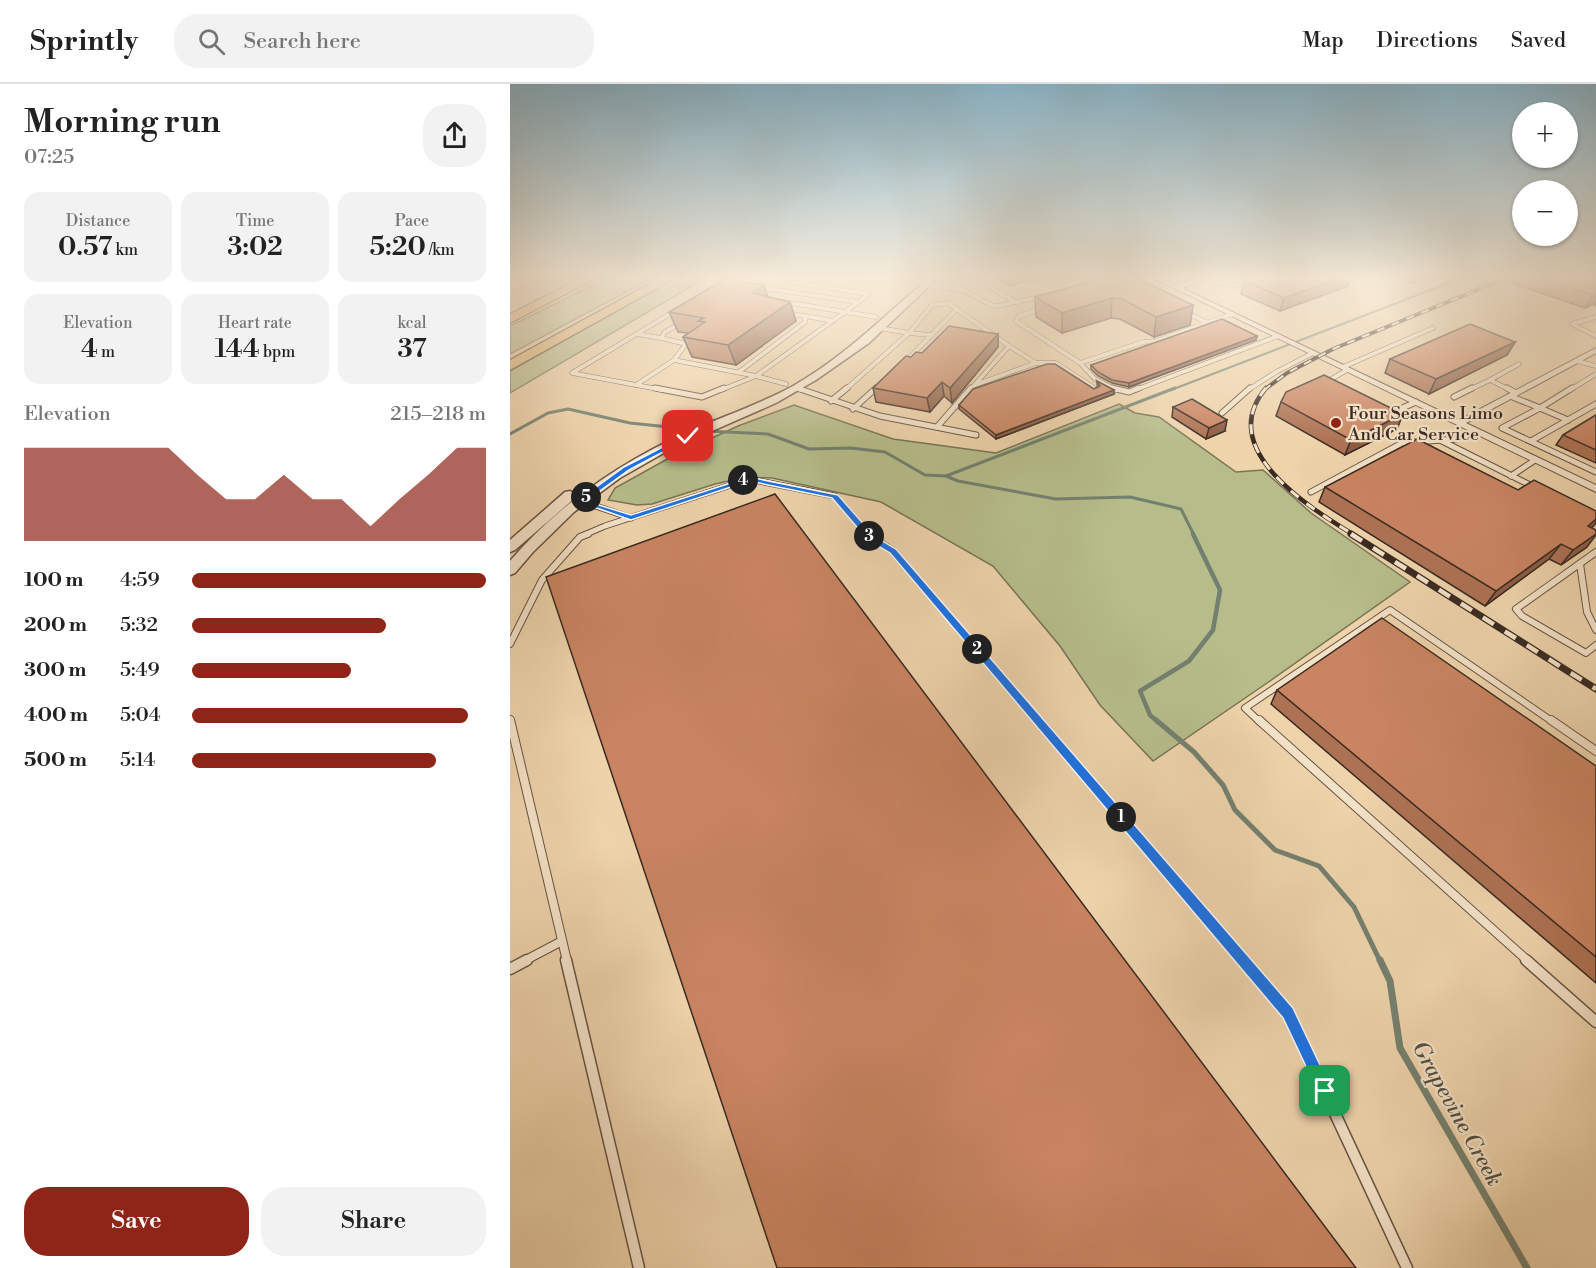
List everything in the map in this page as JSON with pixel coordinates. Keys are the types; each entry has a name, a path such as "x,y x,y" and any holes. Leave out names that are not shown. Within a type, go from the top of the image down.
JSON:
{"highway":[{"path":"510,366 573,331"}],"street":[{"path":"510,547 566,498 620,467 688,436 734,411 830,368 875,331"},
{"path":"1268,331 1596,489"},
{"path":"791,386 851,338"},
{"path":"1460,423 1596,350"},
{"path":"510,570 542,534 620,467"},
{"path":"566,498 580,501"}],"lane":[{"path":"641,331 572,373 702,397 756,376 819,331"},
{"path":"661,338 666,331"},
{"path":"739,372 793,331"},
{"path":"899,331 930,335"},
{"path":"901,366 934,331"},
{"path":"988,331 1036,363"},
{"path":"1032,331 1080,363 1085,371 1116,391 1129,392 1278,336"},
{"path":"1080,363 1143,342 1156,341 1185,331"},
{"path":"1335,388 1328,381 1345,368 1426,331"},
{"path":"831,401 859,379 909,333"},
{"path":"636,334 686,344 674,360 636,385"},
{"path":"937,427 1009,346"},
{"path":"1222,413 1238,395 1310,352"},
{"path":"674,360 756,376 791,386 853,409 976,435"},
{"path":"1577,361 1596,366"},
{"path":"972,386 1036,363 1056,363 1096,389"},
{"path":"1454,397 1519,364"},
{"path":"1596,374 1502,428 1596,472"},
{"path":"853,409 885,380"},
{"path":"1490,380 1513,395 1568,420"},
{"path":"1382,410 1398,412 1416,402"},
{"path":"1531,441 1596,404"},
{"path":"1311,492 1402,443 1456,439 1474,430"},
{"path":"1442,441 1543,491"},
{"path":"1511,476 1535,460"},
{"path":"510,644 542,580 580,537 749,479 835,496 871,538 893,551 1288,1013 1407,1268"},
{"path":"580,501 631,518"},
{"path":"1596,552 1516,609 1522,616 1586,653 1596,645"},
{"path":"1580,564 1587,612 1596,630"},
{"path":"1596,751 1390,610 1245,708 1596,1022"},
{"path":"510,720 639,1268"},
{"path":"510,969 562,941"}],"green space":[{"path":"510,331 553,331 510,354"},
{"path":"581,331 615,331 510,393 510,371"},
{"path":"1119,404 1135,413 1159,417 1236,472 1263,470 1311,513 1410,582 1153,761 1100,705 1060,646 993,566 881,502 772,478 746,477 715,484 652,504 637,505 608,500 615,488 671,457 738,426 794,405 893,439 996,453"}],"building":[{"path":"691,331 748,331 728,345 683,337"},
{"path":"944,331 981,331 998,334 950,388 942,382 927,398 873,388 906,356 911,357 916,352 922,353"},
{"path":"1187,331 1247,331 1257,336 1129,383 1112,380 1091,365"},
{"path":"1453,331 1488,331 1515,342 1436,379 1390,359"},
{"path":"1047,364 1055,364 1094,389 1100,386 1097,381 1114,390 996,435 959,405 973,389"},
{"path":"1324,375 1403,414 1351,440 1281,402 1286,392"},
{"path":"1192,399 1227,420 1209,428 1173,407"},
{"path":"1596,415 1596,450 1563,435"},
{"path":"1417,439 1518,490 1534,480 1596,511 1596,519 1588,526 1596,530 1596,534 1573,550 1561,544 1496,591 1325,487"},
{"path":"775,494 1356,1268 777,1268 546,577"},
{"path":"1382,618 1596,766 1596,957 1277,690"}],"waterway":[{"path":"1171,390 1324,331"},
{"path":"946,476 1175,388"},
{"name":"Grapevine Creek","path":"510,434 548,413 568,409 630,423 698,430"},
{"name":"Grapevine Creek","path":"706,431 768,434 809,449 851,448 885,452 925,475 946,476"},
{"name":"Grapevine Creek","path":"946,476 958,481 1056,499 1130,497 1181,509 1194,535"},
{"name":"Grapevine Creek","path":"1158,722 1150,715 1140,691 1189,661 1213,630 1220,590 1193,534"},
{"name":"Grapevine Creek","path":"1156,720 1194,752 1223,785 1235,810 1275,850 1319,866 1354,907 1380,961"},
{"name":"Grapevine Creek","path":"1380,960 1390,981 1400,1048 1527,1268"}],"railway":[{"path":"1265,389 1287,373 1333,349 1376,331"},
{"path":"1265,389 1253,411 1252,433 1259,454 1274,474 1293,493 1354,535"},
{"path":"1351,534 1596,689"}],"place":[{"name":"Four Seasons Limo And Car Service","path":"1336,423"}],"route":[{"path":"688,436 626,469 580,501 631,518 749,479 835,496 871,538 893,551 1288,1013 1325,1091"}]}
